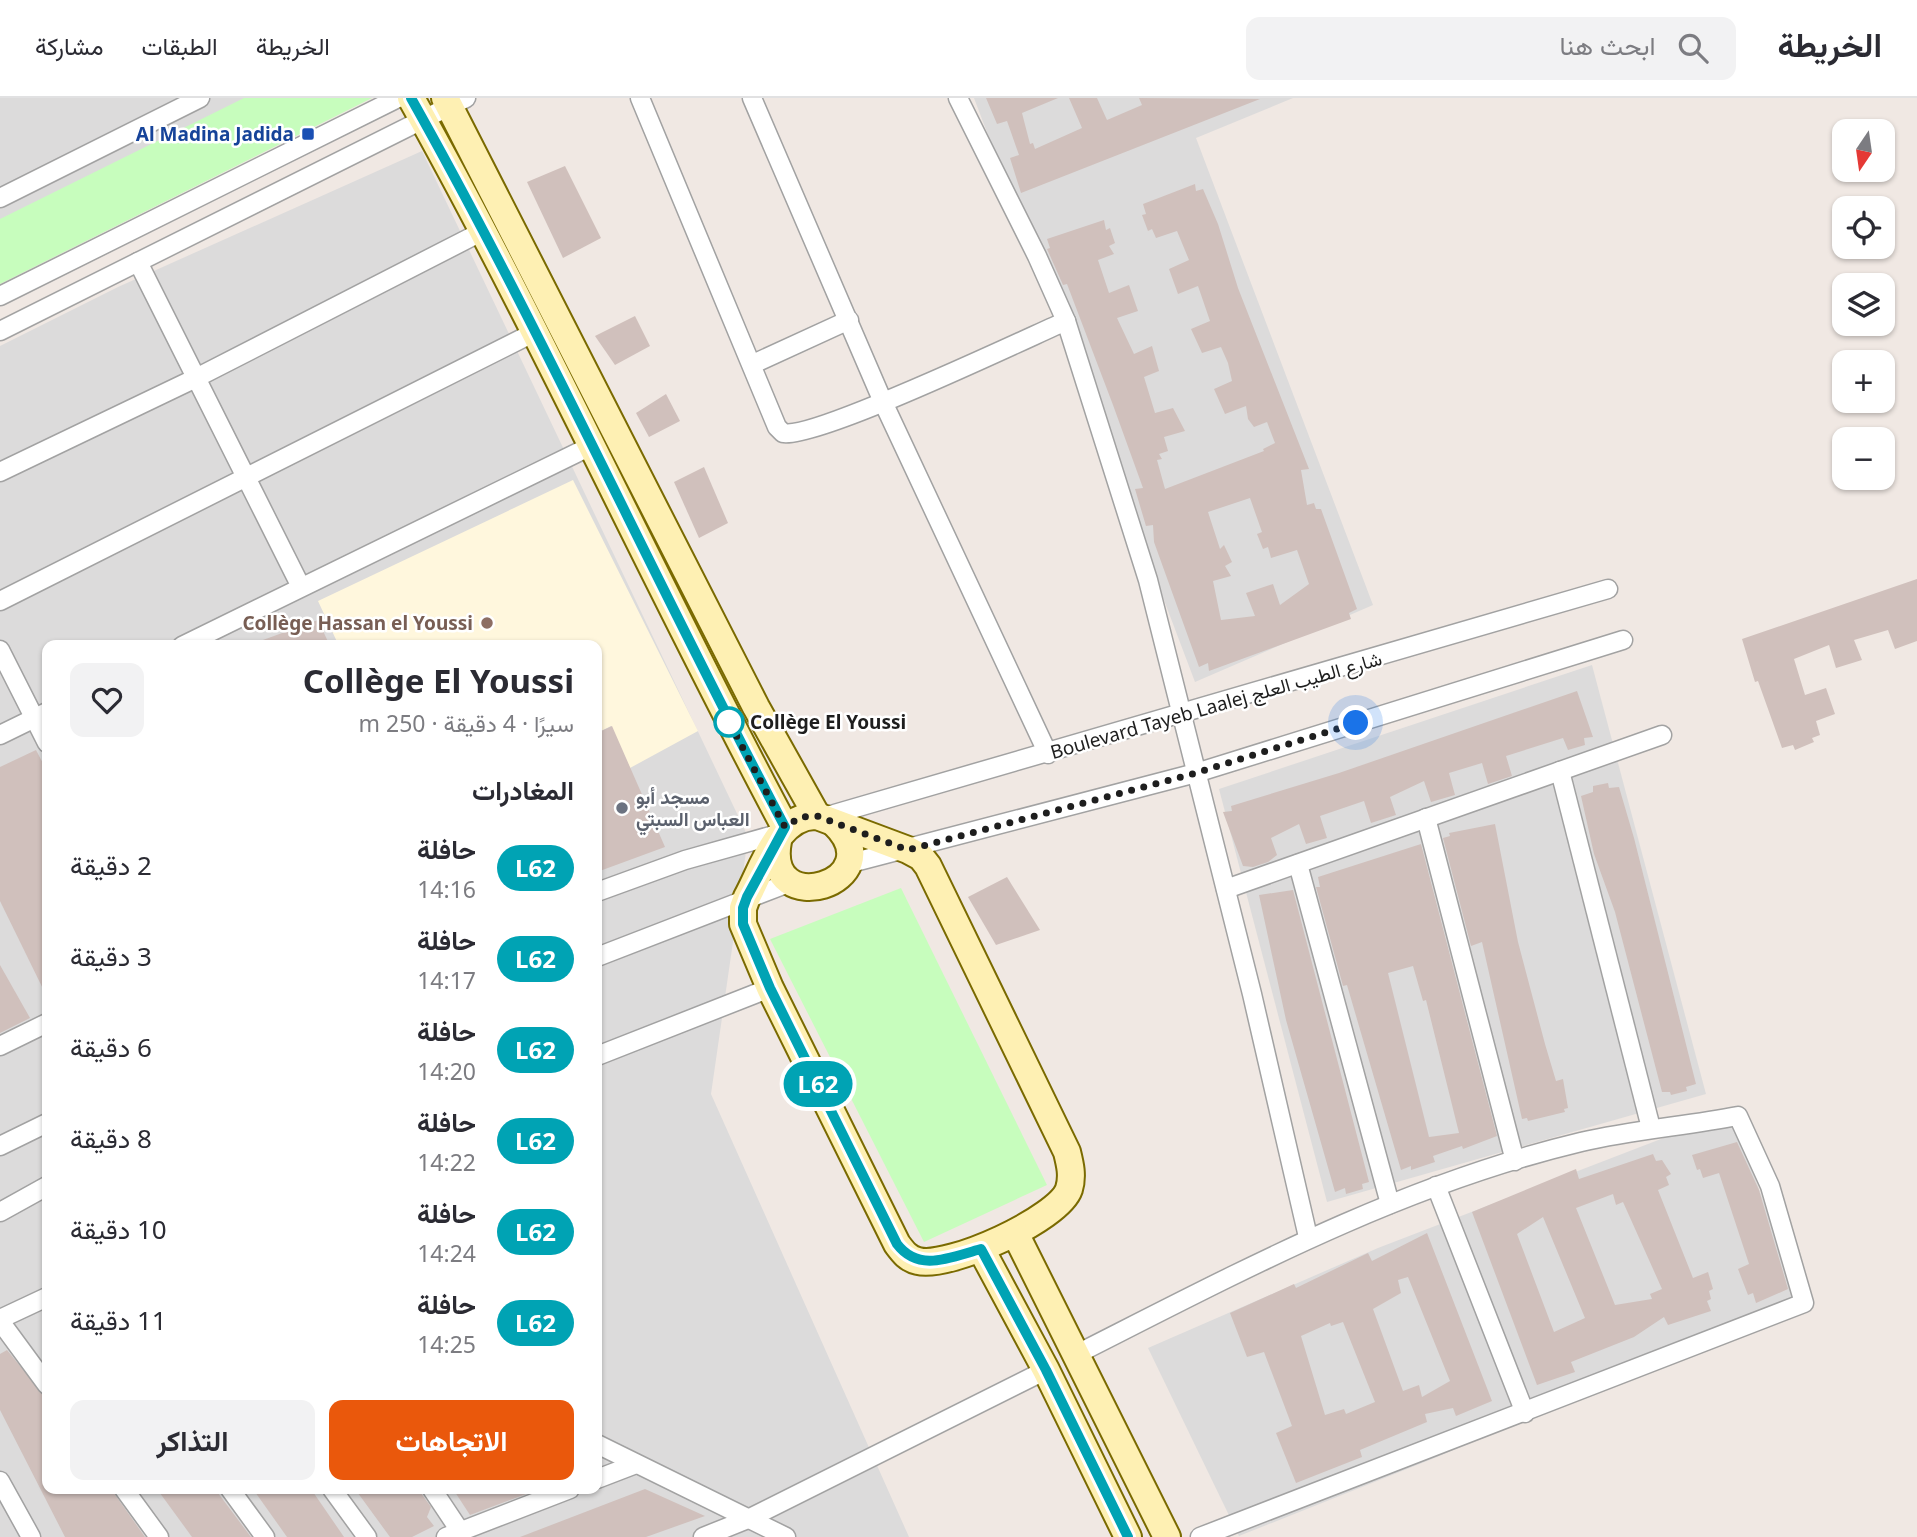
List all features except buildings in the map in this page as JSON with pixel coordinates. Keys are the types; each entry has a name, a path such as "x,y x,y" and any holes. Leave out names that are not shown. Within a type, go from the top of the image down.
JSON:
{"street":[{"path":"0,198 200,98"},
{"path":"0,296 398,98"},
{"path":"640,98 777,427 783,433 801,432 883,402 1066,321"},
{"path":"752,98 883,402 1048,754"},
{"path":"958,98 1037,256 1066,321 1148,580 1226,889 1308,1237"},
{"path":"0,331 138,262 416,108 454,101 756,707 825,819 847,841 847,864 842,874 824,887 812,889 791,882 777,863 781,834 727,718 593,445 416,108"},
{"path":"0,472 196,378 482,231"},
{"path":"138,262 301,587"},
{"path":"753,364 849,320"},
{"path":"0,601 535,332"},
{"path":"194,640 593,445"},
{"name":"Boulevard Tayeb Laalej شارع الطيب العلج","path":"825,819 1608,589"},
{"path":"847,864 1196,773 1623,640"},
{"path":"0,650 41,715 0,735"},
{"path":"1226,889 1662,735"},
{"path":"1560,771 1651,1128"},
{"path":"801,817 825,819 921,856 957,920 1067,1152 1071,1173 1069,1190 1062,1201 1015,1233 981,1249 932,1262 916,1261 905,1254 770,988 743,924 743,908 747,897 781,834 801,817"},
{"path":"1426,818 1516,1161"},
{"path":"602,890 696,857 781,834"},
{"path":"1298,864 1390,1204"},
{"path":"602,955 791,882"},
{"path":"602,1054 770,988"},
{"path":"0,1046 42,1025"},
{"path":"1077,1354 1308,1237 1436,1186 1580,1142 1651,1128 1738,1116 1770,1186 1804,1303 1200,1537"},
{"path":"0,1146 42,1125"},
{"path":"1436,1186 1525,1413"},
{"path":"0,1212 42,1189"},
{"path":"1015,1233 1167,1537"},
{"path":"981,1249 1046,1370 1128,1537"},
{"path":"42,1299 0,1320 42,1378"},
{"path":"703,1537 748,1519 1046,1370"},
{"path":"602,1447 786,1537"},
{"path":"602,1477 636,1464"},
{"path":"0,1481 8,1514 31,1537"},
{"path":"128,1494 159,1537"},
{"path":"234,1494 265,1537"},
{"path":"336,1494 367,1537"},
{"path":"434,1494 453,1534 557,1494"}],"shaded area":[{"path":"0,98 252,98 0,226"},
{"path":"974,98 1293,98 1196,138 1373,605 1195,682"},
{"path":"422,151 751,843 747,845 711,1094 909,1537 0,1537 0,346 118,287"},
{"name":"Collège Hassan el Youssi","path":"573,480 698,731 630,768 611,726 602,730 602,640 336,640 318,601"},
{"path":"1592,665 1706,1094 1327,1202 1219,789"},
{"path":"1731,1112 1799,1299 1437,1457 1239,1536 1148,1348 1378,1248"}],"green space":[{"path":"244,98 372,98 0,284 0,219"},
{"path":"901,888 1047,1185 924,1242 770,939"}],"bus line":[{"name":"L62","path":"411,98 581,423 727,718 785,827 747,897 743,908 743,924 770,988 897,1244 905,1254 916,1261 932,1262 981,1249 1046,1370 1128,1537"}],"place":[{"name":"Al Madina Jadida","path":"308,134"},
{"name":"Collège Hassan el Youssi","path":"487,623"},
{"name":"Collège El Youssi","path":"729,722"},
{"name":"مسجد أبو العباس السبتي","path":"622,808"}],"route":[{"path":"729,722 727,718 785,827 801,817 824,817 908,850 1196,773 1356,723"}]}
